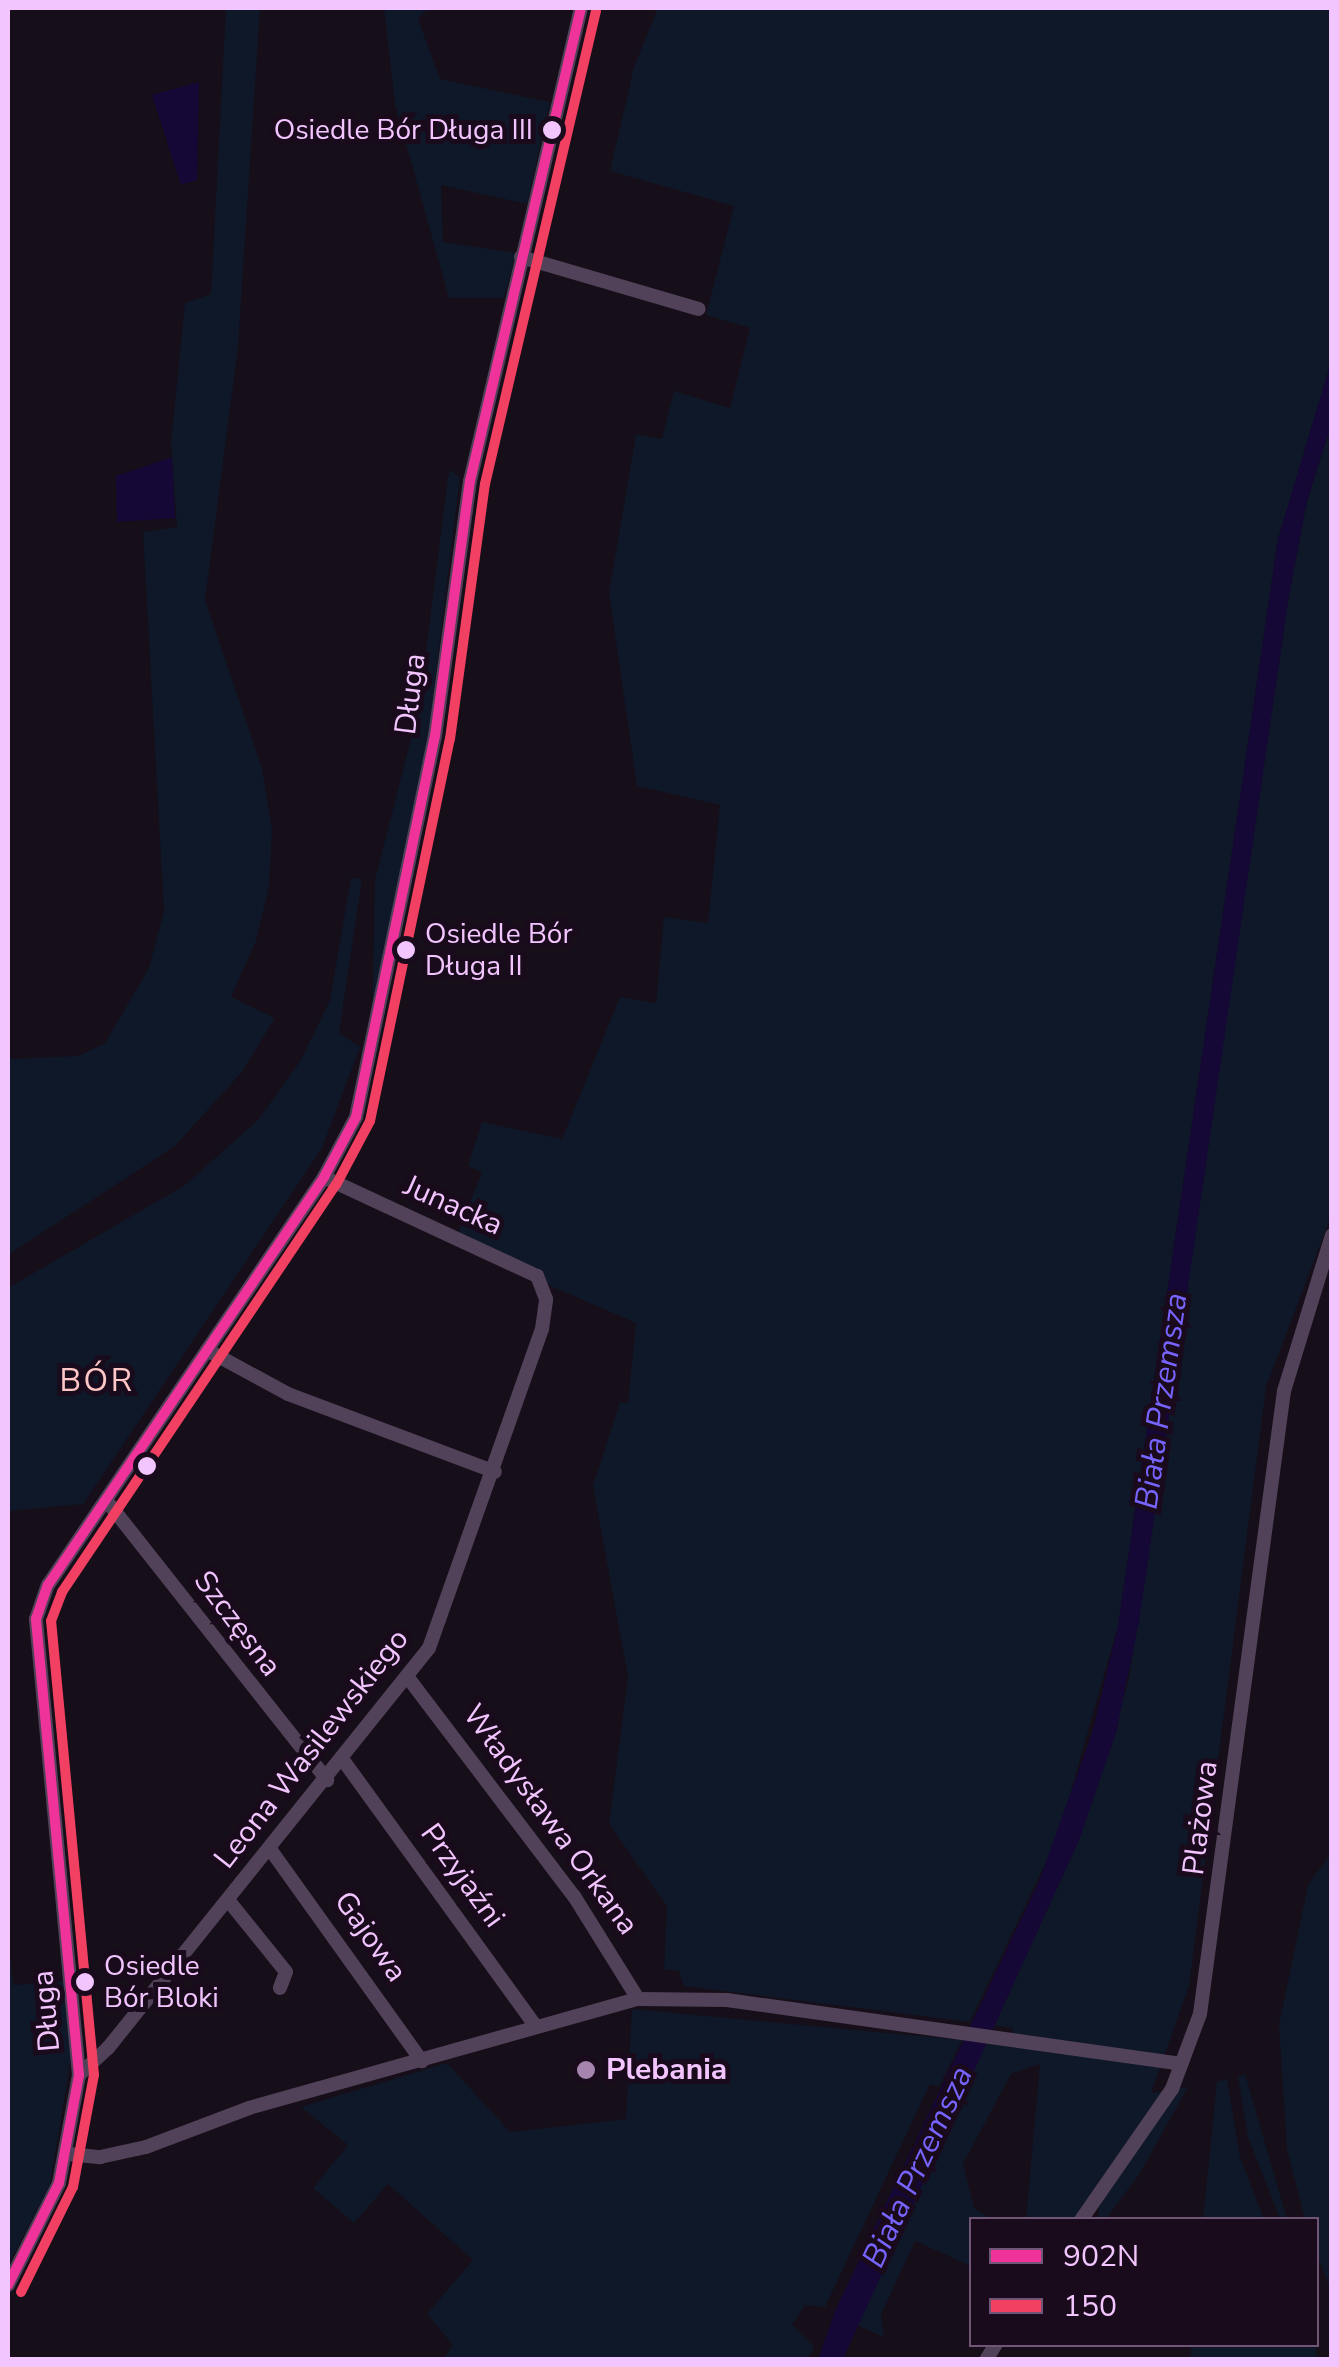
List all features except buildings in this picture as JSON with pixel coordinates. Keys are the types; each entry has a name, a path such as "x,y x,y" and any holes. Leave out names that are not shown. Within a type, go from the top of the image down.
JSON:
{"street":[{"name":"Długa","path":"8,2285 49,2209 68,2154 79,2075 80,2041 36,1620 48,1585 324,1177 368,1080 435,736 460,534 581,8"},
{"path":"521,257 698,309"},
{"name":"Junacka","path":"324,1177 514,1263 537,1276 546,1299"},
{"name":"Plażowa","path":"1083,2217 1182,2064 1200,2014 1284,1392 1332,1235"},
{"name":"Leona Wasilewskiego","path":"79,2075 108,2048 409,1679 440,1625 495,1472 546,1299"},
{"path":"207,1350 288,1394 495,1472"},
{"name":"Szczęsna","path":"106,1500 327,1780"},
{"name":"Władysława Orkana","path":"409,1679 574,1896 638,1999"},
{"name":"Przyjaźni","path":"343,1760 536,2025"},
{"name":"Gajowa","path":"270,1849 422,2060"},
{"path":"228,1900 286,1972 280,1988"},
{"path":"68,2154 100,2157 146,2147 249,2108 638,1999 727,2000 1012,2037 1182,2064"},
{"path":"80,2041 108,2048"}],"shaded area":[{"path":"226,8 260,8 238,347 205,600 262,768 272,830 269,887 256,941 231,997 275,1018 242,1072 175,1146 8,1255 8,1059 78,1056 105,1043 149,968 164,911 143,532 177,527 171,442 185,303 211,294"},
{"path":"384,8 429,8 418,19 440,79 550,102 527,204 441,185 443,242 516,253 504,298 449,298 395,104"},
{"path":"658,8 1331,8 1331,362 1278,539 1118,1626 1058,1837 970,2022 684,1986 679,1971 664,1969 667,1906 609,1824 628,1677 593,1486 620,1402 628,1403 636,1323 454,1244 482,1172 468,1166 482,1122 562,1139 620,997 656,1003 664,917 708,923 720,805 637,786 609,593 636,434 662,439 674,391 730,408 750,328 706,315 734,206 610,171 634,67"},
{"path":"1331,425 1331,1216 1266,1387 1189,1986 1151,2093 1164,2091 1076,2217 1026,2217 1040,2064 1011,2074 963,2164 974,2208 989,2217 969,2217 969,2265 915,2241 881,2315 884,2337 857,2325 985,2043 1011,2046 1013,2028 994,2025 1079,1840 1128,1683 1289,595 1307,501"},
{"path":"449,470 460,477 428,739 372,1021 375,880 419,707"},
{"path":"351,878 362,879 339,1033 360,1047 322,1148 83,1504 8,1511 8,1288 185,1185 258,1120 301,1060 330,1000"},
{"path":"1331,1853 1331,2291 1319,2259 1319,2217 1304,2217 1287,2150 1279,2025 1308,1885"},
{"path":"9,1943 13,1985 66,1981 73,2046 50,2185 8,2266"},
{"path":"632,2009 962,2040 939,2087 930,2084 825,2307 805,2305 792,2325 814,2347 808,2359 443,2359 453,2345 427,2314 473,2260 388,2184 354,2223 313,2188 348,2145 301,2107 447,2063 510,2132 626,2119"},
{"path":"1245,2074 1286,2217 1279,2217 1248,2137 1238,2076"},
{"path":"1227,2079 1240,2157 1263,2217 1203,2217 1217,2082"},
{"path":"1188,2087 1140,2173 1107,2217 1098,2217 1099,2204 1177,2089"},
{"path":"1191,2347 1316,2347 1316,2359 1191,2359"}],"water":[{"path":"199,82 197,180 181,185 152,95"},
{"name":"Biała Przemsza","path":"1331,362 1331,425 1307,501 1289,595 1139,1622 1116,1733 1079,1840 843,2359 818,2360 835,2311 1040,1879 1092,1733 1118,1626 1278,539"},
{"path":"172,457 175,518 117,522 116,476"}],"transit line":[{"name":"902N","path":"8,2285 59,2183 79,2075 36,1619 48,1585 324,1177 356,1117 435,736 470,481 581,8"},
{"name":"150","path":"21,2292 73,2187 94,2075 51,1621 62,1592 336,1185 370,1121 450,739 485,484 596,11"}],"place":[{"name":"Osiedle Bór Długa III","path":"552,130"},
{"name":"Osiedle Bór Długa II","path":"406,950"},
{"name":"Osiedle Bór Bloki","path":"85,1982"},
{"name":"Plebania","path":"586,2070"}],"district":[{"name":"BÓR","path":"97,1381"}]}
